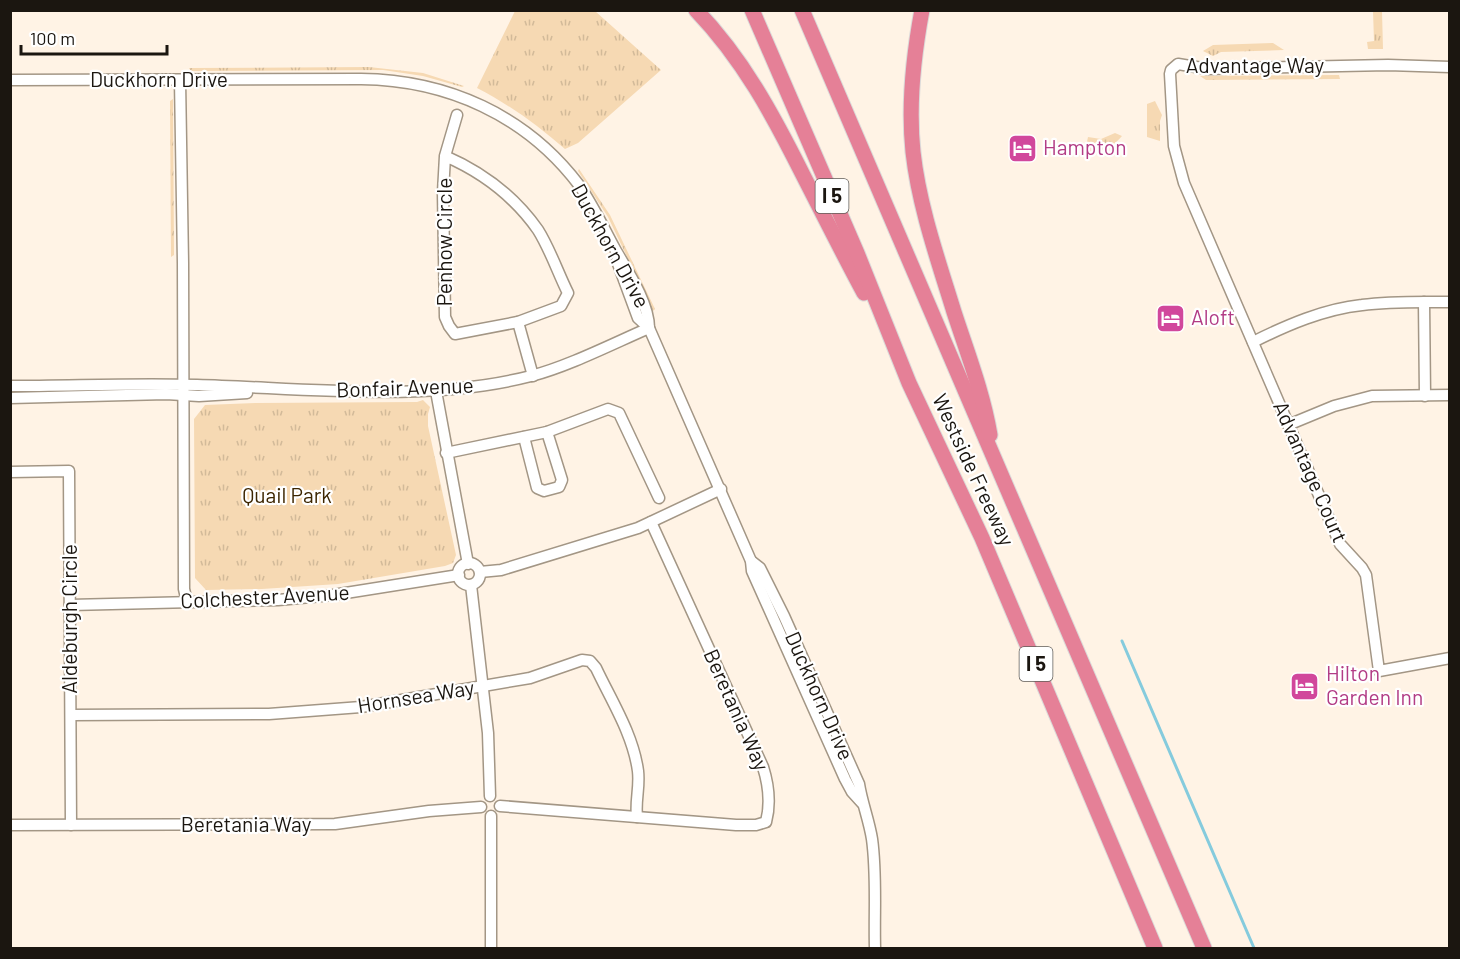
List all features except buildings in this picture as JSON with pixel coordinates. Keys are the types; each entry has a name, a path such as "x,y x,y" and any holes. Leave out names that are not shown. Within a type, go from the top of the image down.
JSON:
{"highway":[{"path":"696,10 731,49 767,105 909,383"},
{"name":"Westside Freeway","path":"752,10 857,253 909,383 982,538 1155,948"},
{"name":"Westside Freeway","path":"802,10 1204,948"},
{"path":"922,10 916,42 911,98 918,182 953,308 985,408 995,461"}],"street":[{"name":"Advantage Way","path":"1253,342 1180,170 1174,146 1171,70 1178,64 1208,69 1388,65 1449,67"},
{"name":"Duckhorn Drive","path":"10,80 380,79 409,82 456,94 500,114 546,150 579,186 595,210 612,243 638,318 649,328 752,561 752,571 845,779 852,792 862,803 868,821 874,863 875,948"},
{"path":"180,80 184,589 187,602"},
{"name":"Penhow Circle","path":"445,156 468,166 489,180 513,200 539,232 568,293 561,306 518,322 455,334 449,326 445,317 443,192 445,156 457,116"},
{"path":"1424,302 1425,396"},
{"path":"1253,342 1328,311 1363,304 1449,302"},
{"path":"518,322 533,376"},
{"name":"Bonfair Avenue","path":"10,386 182,390 436,391 494,384 533,376 649,328"},
{"name":"Advantage Court","path":"1253,342 1340,544 1366,575 1379,671 1449,658"},
{"name":"Bonfair Avenue","path":"10,398 182,390"},
{"path":"436,391 468,564"},
{"path":"1288,425 1334,406 1372,396 1449,395"},
{"path":"446,453 548,432 608,409 619,413 659,498"},
{"path":"524,437 537,488 544,492 559,488 562,480 548,432"},
{"name":"Aldeburgh Circle","path":"10,472 69,471 71,825"},
{"path":"480,572 501,570 651,522 721,489"},
{"name":"Beretania Way","path":"500,806 715,824 756,825 766,822 769,809 768,782 764,767 651,522"},
{"path":"468,564 476,566 480,572 477,582 471,585 464,584 459,575 460,568 468,564"},
{"name":"Colchester Avenue","path":"70,604 278,600 333,595 459,575"},
{"path":"471,585 483,686 490,796"},
{"name":"Hornsea Way","path":"71,715 268,714 361,707 530,678 582,660 590,661 596,668 635,754 639,782 635,803 637,817"},
{"path":"490,796 498,801 500,806 498,812 491,816"},
{"path":"490,796 483,801 481,807 483,813 491,816"},
{"name":"Beretania Way","path":"10,825 335,824 429,811 481,807"},
{"path":"491,816 491,948"}],"green space":[{"path":"515,11 595,11 661,70 578,143 565,149 523,116 477,88"},
{"path":"1373,11 1382,11 1383,49 1368,49 1367,42 1374,41"},
{"path":"1273,43 1284,50 1221,52 1213,56 1203,51 1213,45"},
{"path":"369,67 423,73 464,86 423,76 383,70 191,71 189,68"},
{"path":"1339,75 1340,79 1206,80 1200,76"},
{"path":"173,99 174,255 171,257 170,101"},
{"path":"1155,101 1162,115 1160,141 1147,137 1147,104"},
{"path":"1115,133 1122,136 1110,146 1096,152 1085,151 1088,137 1101,139"},
{"path":"579,169 610,215 655,309 653,311 608,217 578,171"},
{"name":"Quail Park","path":"423,400 430,407 428,426 456,555 453,563 338,584 262,589 206,590 195,578 194,419 205,405 417,402"}],"waterway":[{"path":"1122,641 1254,948"}],"place":[{"name":"Hampton","path":"1022,148"},
{"name":"Aloft","path":"1170,318"},
{"name":"Hilton Garden Inn","path":"1305,686"}]}
